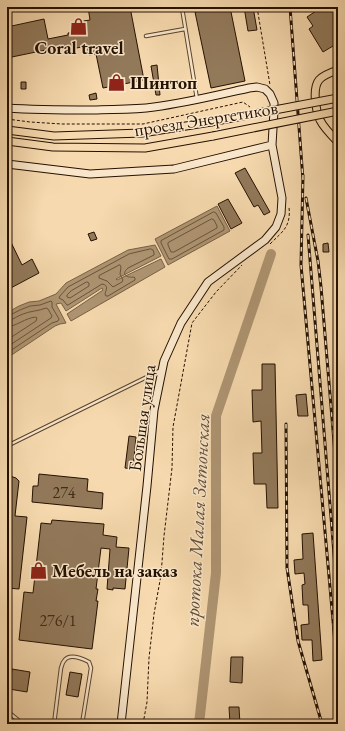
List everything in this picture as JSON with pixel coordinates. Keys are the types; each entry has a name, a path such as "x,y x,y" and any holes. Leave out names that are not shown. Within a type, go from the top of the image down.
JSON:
{"main road":[{"path":"338,70 319,80 316,85 315,95 320,121 338,142"},
{"name":"Большая улица","path":"7,108 27,110 124,109 152,107 197,100 257,87 265,89 270,94 274,103 272,145 282,198 281,214 276,226 265,240 208,282 181,324 164,361 154,410 121,724"},
{"name":"проезд Энергетиков","path":"7,130 54,136 135,134 211,122 338,98"},
{"name":"проезд Энергетиков","path":"7,141 54,147 145,148 338,111"},
{"path":"7,164 90,174 174,169 272,145"}],"lane":[{"path":"187,7 182,8 197,100"},
{"path":"146,36 185,29"},
{"path":"7,446 163,370"},
{"path":"54,724 61,668 64,661 69,657 82,658 89,662 92,668 82,724"},
{"path":"7,711 23,724"}],"path":[{"path":"257,7 270,85"},
{"path":"7,120 62,124 143,124 243,102 251,108"},
{"path":"270,244 287,228 290,215 288,201"},
{"path":"143,724 147,702 154,614 161,575 172,468 173,427 192,323 216,292 246,262"}],"water":[{"path":"217,206 230,231 168,265 155,239"},
{"path":"155,245 161,256 116,279 117,280 161,259 165,267 71,321 67,314 103,290 102,288 66,311 61,303 56,304 66,323 55,326 7,358 7,313 29,302 39,301 56,294 66,283 128,250"}],"building":[{"path":"7,7 20,7 20,9 7,12"},
{"path":"88,7 130,7 144,80 103,88 96,54 89,55 87,46 66,50 65,46 7,58 7,27 44,19 48,39 68,35 68,33 73,32 71,23 90,20"},
{"path":"220,7 230,7 245,81 211,88 195,12"},
{"path":"244,7 253,7 257,30 248,31"},
{"path":"322,7 338,7 338,10 335,12 338,17 338,43 323,52 309,29 313,26 307,17"},
{"path":"157,65 160,95 156,95 151,66"},
{"path":"21,82 26,82 26,89 21,89"},
{"path":"96,93 97,99 90,100 89,95"},
{"path":"245,168 270,212 264,215 258,205 254,207 235,173"},
{"path":"228,199 242,223 231,229 218,204"},
{"path":"94,232 97,239 91,241 88,234"},
{"path":"7,234 22,265 32,259 39,273 7,290"},
{"path":"328,243 329,252 323,252 323,244"},
{"path":"262,364 275,364 278,508 267,508 266,484 254,484 253,453 262,453 261,421 253,422 252,390 262,390"},
{"path":"306,394 308,416 298,416 296,395"},
{"path":"129,436 136,437 133,469 125,468"},
{"path":"39,474 88,479 87,491 103,493 102,509 32,502 33,486 38,486"},
{"path":"7,475 16,478 19,481 15,516 27,517 19,589 7,588"},
{"path":"52,520 104,524 103,535 117,537 116,547 129,548 125,589 113,588 113,590 107,589 110,549 101,548 96,589 98,589 96,601 98,601 92,649 19,640 24,592 33,593 41,523 51,524"},
{"path":"313,533 322,660 313,661 312,640 302,640 301,625 309,624 308,605 303,605 302,585 305,584 304,573 295,574 294,560 303,559 302,534"},
{"path":"231,657 243,657 242,683 230,682"},
{"path":"12,669 30,672 27,692 9,689"},
{"path":"70,672 82,674 78,697 66,695"},
{"path":"229,707 239,707 240,724 230,724"}],"waterway":[{"name":"протока Малая Затонская","path":"199,724 216,573 216,416 271,254"}],"railway":[{"path":"290,7 303,180"},
{"path":"303,175 301,265 338,676"},
{"path":"306,198 318,261 321,287 338,490"},
{"path":"308,235 338,603"},
{"path":"286,424 287,568 298,641 322,724"}],"place":[{"name":"Coral travel","path":"79,26"},
{"name":"Шинтоп","path":"117,83"},
{"name":"Мебель на заказ","path":"39,571"}]}
